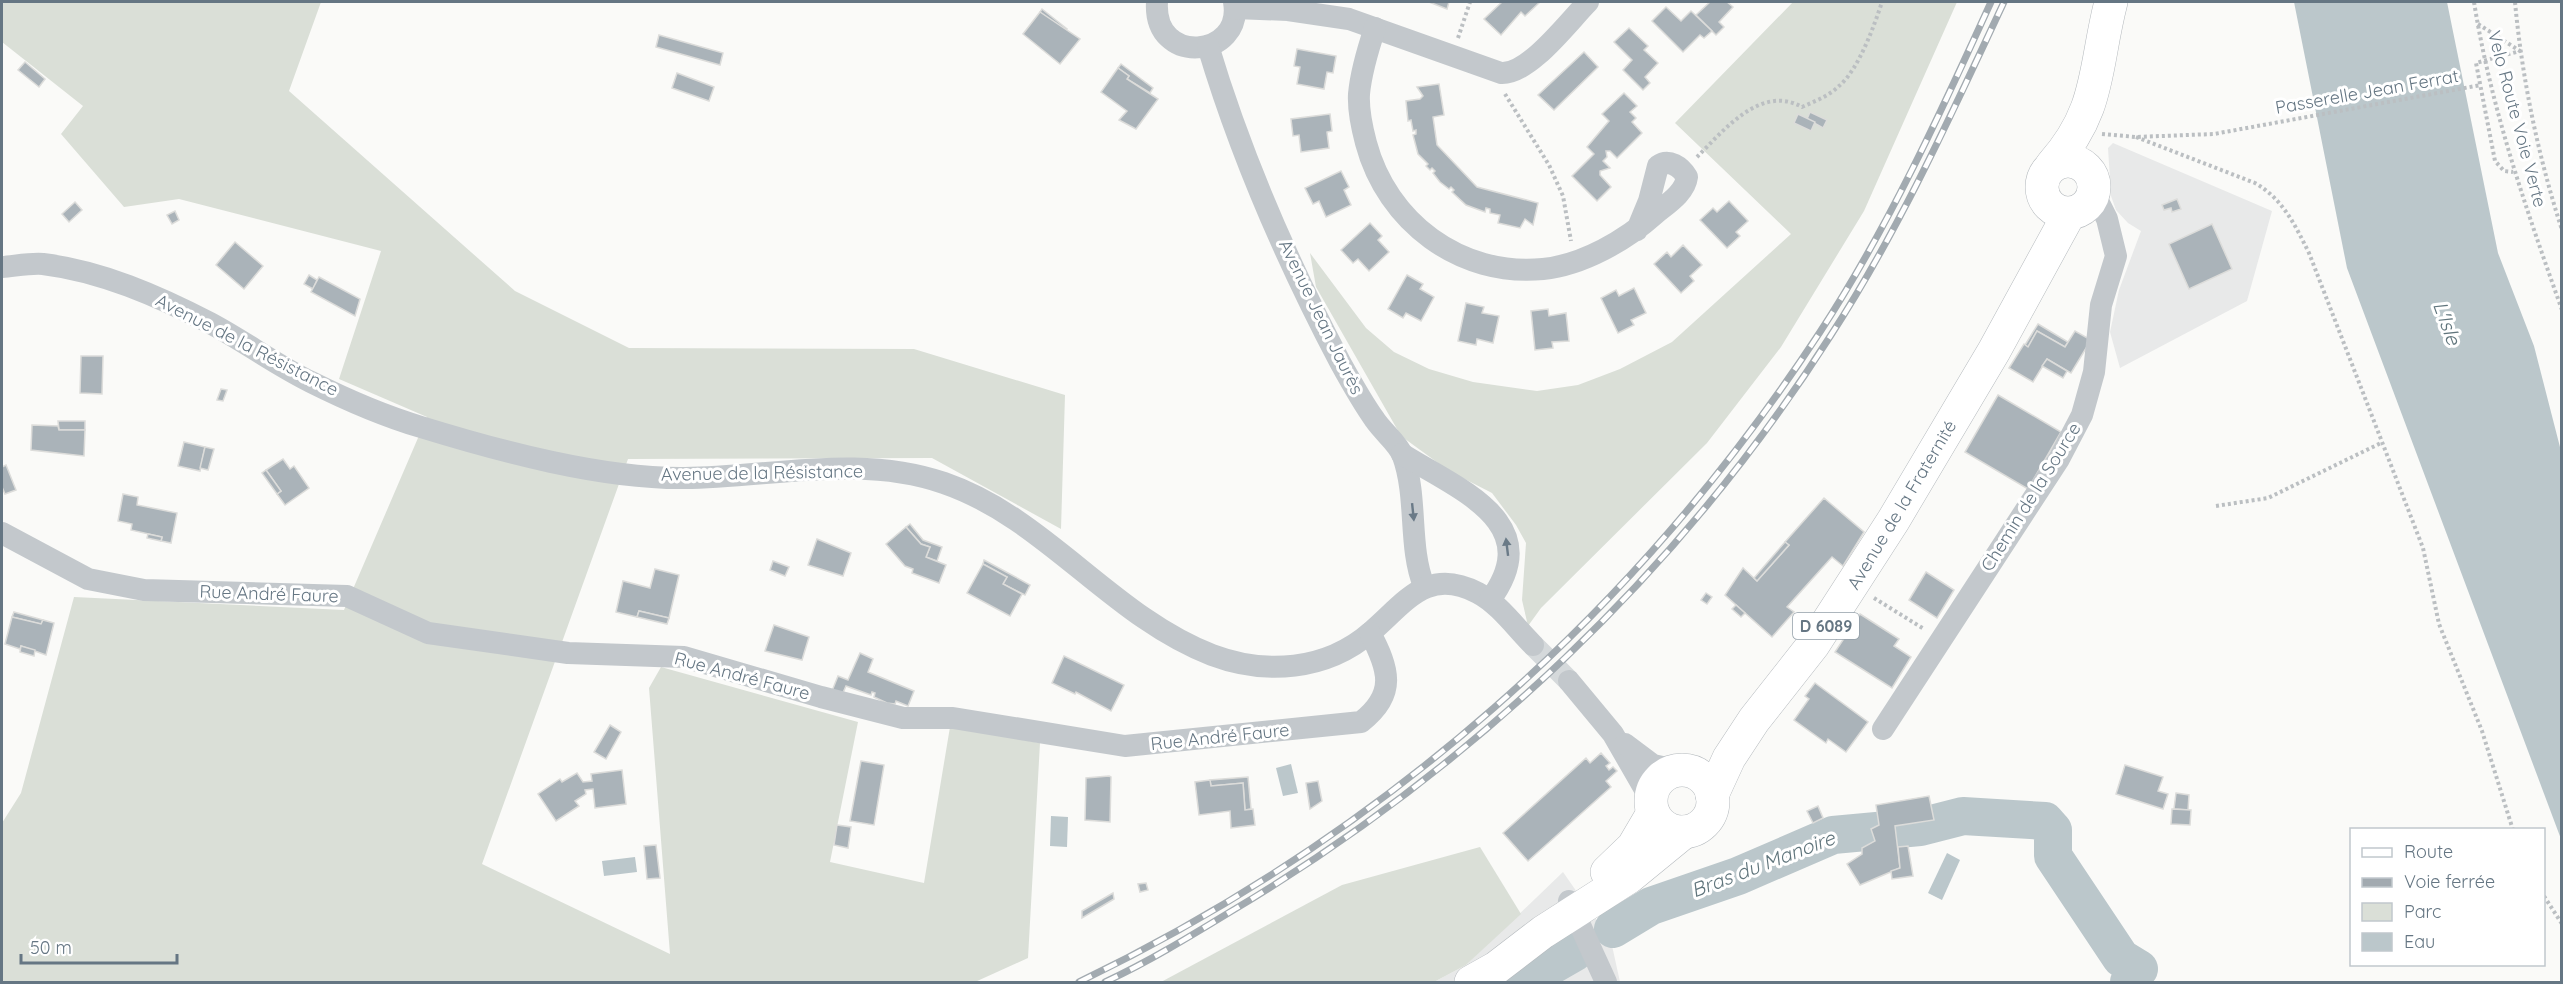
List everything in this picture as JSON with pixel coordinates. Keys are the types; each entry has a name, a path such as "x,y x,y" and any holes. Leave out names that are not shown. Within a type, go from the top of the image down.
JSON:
{"main road":[{"name":"D 6089","path":"2075,198 2084,165 2068,160 2052,165 2088,122 2111,2"},
{"name":"Avenue de la Fraternité","path":"1754,720 1785,684 1844,599 1950,428 2034,279 2043,244 2075,198 2088,122"},
{"name":"D 6089","path":"1676,770 1710,754 1754,720"},
{"name":"D 6089","path":"1712,795 1730,758 1754,720"},
{"path":"1469,982 1529,922 1571,905 1629,877 1684,832 1694,829 1709,815 1712,795 1709,785 1695,772 1676,770 1658,781 1645,830 1623,858 1571,905"},
{"path":"1652,807 1665,827 1684,832"}],"street":[{"path":"1157,2 1156,13 1165,34 1185,47 1208,46 1228,31 1235,5 1349,19 1501,74 1519,70 1532,60 1588,2"},
{"path":"1375,28 1359,95 1361,124 1377,177 1397,207 1432,241 1478,262 1500,268 1543,269 1574,260 1622,241 1637,230 1649,201 1658,166 1662,163 1671,163 1683,170"},
{"name":"Avenue Jean Jaurès","path":"1208,46 1220,84 1267,203 1318,320 1352,385 1402,454 1412,499 1419,574 1424,586"},
{"name":"Chemin de la Source","path":"1883,729 2059,459 2082,415 2094,372 2101,305 2115,256 2114,240 2075,198"},
{"name":"Avenue de la Résistance","path":"2,267 40,264 123,283 209,323 312,383 417,426 512,451 600,470 680,478 819,468 910,473 943,483 972,494 1020,523 1129,609 1160,628 1192,647 1243,665 1283,668 1328,657 1370,633 1392,611 1424,586"},
{"path":"1402,454 1470,495 1497,518 1505,532 1509,547 1508,561 1499,588 1490,600"},
{"name":"Rue André Faure","path":"2,533 88,579 144,590 347,596 428,633 568,653 684,657 903,718 953,717 1125,746 1361,722 1385,696 1387,682 1384,664 1370,633"},
{"path":"1424,586 1453,585 1468,588 1490,600 1533,645"},
{"path":"1569,681 1613,734 1652,807"},
{"path":"1613,734 1653,765 1676,770"},
{"path":"1571,905 1606,982"}],"path":[{"path":"1452,56 1470,2"},
{"path":"1683,170 1730,126 1758,105 1770,99 1789,99 1802,107 1837,88 1845,81 1863,49 1882,2"},
{"name":"Velo Route Voie Verte","path":"2474,2 2513,172 2561,308"},
{"path":"2515,2 2520,51 2547,186 2562,230"},
{"path":"2478,23 2520,51"},
{"path":"2513,172 2504,171 2495,160 2476,63 2520,51"},
{"path":"1501,74 1500,87 1549,165 1563,196 1574,260"},
{"name":"Passerelle Jean Ferrat","path":"2136,137 2214,134 2481,85"},
{"path":"2088,122 2136,137 2255,183 2269,191 2290,215 2309,252 2380,443 2423,548 2439,624 2489,753 2512,828"},
{"path":"2216,506 2268,498 2380,443"},
{"path":"1844,599 1854,605 1873,597 1896,614 1943,639"},
{"path":"2545,898 2562,924"}],"shaded area":[{"path":"2113,143 2272,211 2247,301 2120,368 2110,332 2119,290 2141,231 2128,223 2116,210 2111,196 2108,148"},
{"path":"1563,872 1611,941 1620,982 1434,982 1466,965"}],"green space":[{"path":"2,2 321,2 289,91 515,291 629,348 914,349 1065,395 1061,529 932,458 628,459 482,864 670,954 649,688 661,667 858,722 830,862 924,883 950,727 1040,743 1028,958 975,982 2,982 2,823 21,793 74,597 344,610 427,417 339,379 381,251 179,199 124,207 61,134 83,106 2,42"},
{"path":"1793,2 1957,2 1864,211 1781,347 1707,443 1541,608 1528,626 1522,600 1526,543 1516,525 1492,493 1449,471 1401,436 1316,287 1310,253 1366,328 1394,352 1429,369 1473,382 1537,391 1578,385 1620,369 1672,342 1791,234 1675,123"},
{"path":"1480,847 1521,914 1466,965 1434,982 1161,982 1342,885"}],"water":[{"name":"L'Isle","path":"2294,2 2447,2 2498,253 2534,346 2561,451 2561,839 2347,268"},
{"path":"1291,764 1298,793 1283,796 1276,768"},
{"path":"1051,816 1068,817 1067,847 1050,846"},
{"path":"1947,853 1960,860 1942,900 1928,893"},
{"path":"635,857 637,872 604,876 602,861"}],"building":[{"path":"1429,2 1449,2 1447,9"},
{"path":"1502,2 1540,2 1525,16 1521,12 1501,35 1484,19"},
{"path":"1710,2 1727,2 1733,7 1719,22 1724,27 1716,35 1696,15"},
{"path":"1666,7 1681,21 1691,11 1712,31 1704,38 1700,35 1683,52 1652,21"},
{"path":"1042,9 1067,29 1065,32 1040,12"},
{"path":"1040,12 1080,39 1060,64 1023,34"},
{"path":"1629,28 1648,46 1644,50 1658,63 1645,77 1650,83 1643,90 1623,70 1632,60 1614,42"},
{"path":"659,35 723,53 720,65 656,47"},
{"path":"1297,49 1336,56 1333,73 1327,72 1324,89 1297,84 1300,67 1294,66"},
{"path":"1584,52 1598,67 1554,110 1538,95"},
{"path":"25,62 45,79 39,87 18,70"},
{"path":"1121,64 1153,88 1150,93 1127,79 1129,76 1118,68"},
{"path":"1118,68 1129,76 1127,79 1158,99 1136,129 1119,120 1127,111 1101,92"},
{"path":"677,73 714,87 709,101 672,88"},
{"path":"1439,84 1444,115 1433,117 1437,145 1477,187 1538,203 1533,225 1525,219 1520,228 1498,223 1500,215 1490,213 1490,209 1486,208 1485,212 1466,205 1452,192 1454,190 1451,187 1449,189 1440,182 1433,173 1435,171 1426,166 1428,164 1418,154 1413,135 1416,134 1416,130 1413,131 1411,120 1408,121 1406,101 1420,99 1423,96 1417,87"},
{"path":"1624,93 1637,106 1630,112 1636,118 1632,122 1642,133 1617,158 1610,151 1606,151 1607,157 1603,161 1610,168 1600,171 1600,175 1611,187 1597,201 1572,176 1594,154 1587,147 1609,121 1602,114"},
{"path":"1810,112 1827,120 1823,128 1807,119"},
{"path":"1330,114 1332,131 1327,132 1329,148 1301,152 1299,135 1293,136 1291,119"},
{"path":"1798,114 1815,122 1811,131 1794,123"},
{"path":"1341,171 1349,187 1344,190 1351,205 1326,217 1319,201 1313,204 1305,188"},
{"path":"2177,199 2181,209 2172,212 2171,208 2164,210 2162,205"},
{"path":"1729,201 1748,221 1736,232 1740,236 1727,248 1700,220 1713,208 1717,212"},
{"path":"75,202 82,210 69,222 62,214"},
{"path":"175,211 179,220 172,224 167,215"},
{"path":"1370,223 1382,236 1378,240 1389,252 1369,271 1358,259 1353,263 1341,250"},
{"path":"2212,224 2232,269 2189,289 2169,244"},
{"path":"235,242 263,266 244,289 216,265"},
{"path":"1683,245 1702,265 1690,276 1694,281 1681,293 1654,264 1667,252 1671,257"},
{"path":"309,275 317,280 313,289 304,284"},
{"path":"1407,275 1423,284 1420,289 1434,297 1421,321 1406,313 1403,318 1388,309"},
{"path":"319,277 360,299 355,316 311,292"},
{"path":"1634,288 1646,313 1631,320 1634,325 1618,333 1601,298 1616,290 1619,296"},
{"path":"1466,303 1484,307 1482,313 1499,316 1493,343 1477,339 1476,345 1458,341"},
{"path":"1548,309 1549,316 1566,313 1569,341 1552,342 1553,348 1535,350 1531,311"},
{"path":"2038,324 2068,342 2065,347 2037,331 2028,347 2025,345"},
{"path":"2037,331 2065,347 2075,331 2091,340 2071,373 2047,359 2033,382 2009,368 2024,344 2028,347"},
{"path":"81,356 103,356 102,394 80,393"},
{"path":"2047,359 2067,371 2063,378 2042,366"},
{"path":"221,389 227,390 223,401 217,400"},
{"path":"1998,395 2061,432 2028,489 1965,452"},
{"path":"58,421 85,421 85,430 59,430"},
{"path":"32,425 58,426 59,430 85,430 84,456 31,450"},
{"path":"184,442 205,447 200,471 178,466"},
{"path":"205,447 214,449 208,470 200,468"},
{"path":"283,459 290,469 294,466 309,488 285,505 277,494 281,491 266,470"},
{"path":"6,465 16,490 5,494 2,487 2,467"},
{"path":"266,470 281,491 277,494 262,473"},
{"path":"123,494 138,497 137,505 177,513 171,543 161,541 162,537 131,530 132,524 118,521"},
{"path":"1824,498 1864,532 1843,566 1832,557 1787,607 1794,612 1772,637 1725,595 1743,568 1757,581 1789,545 1785,542"},
{"path":"910,524 923,540 942,547 937,561 926,557 930,547 921,544 906,527"},
{"path":"906,527 921,544 930,547 926,557 946,565 939,583 912,573 913,569 905,566 886,544"},
{"path":"148,534 162,537 161,541 147,538"},
{"path":"817,539 851,553 843,576 808,565"},
{"path":"1785,542 1789,545 1757,581 1754,578"},
{"path":"984,560 1030,585 1025,595 1003,584 1007,577 983,564"},
{"path":"773,561 789,567 785,576 770,570"},
{"path":"983,564 1007,577 1003,584 1022,594 1010,616 967,593"},
{"path":"655,569 679,575 669,618 639,611 637,617 616,612 623,581 650,588"},
{"path":"1926,572 1954,590 1937,618 1909,600"},
{"path":"1706,593 1712,597 1707,604 1701,600"},
{"path":"1736,605 1745,613 1741,617 1732,609"},
{"path":"639,611 669,618 667,624 637,617"},
{"path":"14,612 43,620 41,624 12,617"},
{"path":"1860,614 1899,639 1894,646 1911,657 1892,688 1835,652"},
{"path":"12,617 41,624 43,620 54,623 46,655 21,646 20,649 5,644"},
{"path":"774,625 809,637 802,660 765,651"},
{"path":"21,646 35,650 34,656 20,652"},
{"path":"860,653 873,659 868,672 914,691 908,706 896,701 895,704 887,703 874,697 875,693 872,692 871,695 846,686 842,695 832,691 838,676 848,680"},
{"path":"1064,656 1124,685 1111,711 1076,692 1075,694 1052,683"},
{"path":"1815,683 1868,722 1846,752 1828,739 1826,743 1794,720 1809,699 1805,696"},
{"path":"610,725 621,732 606,759 594,752"},
{"path":"1601,753 1610,763 1606,766 1609,770 1613,767 1617,771 1606,781 1611,787 1528,861 1503,833 1586,758 1590,763"},
{"path":"861,761 884,765 874,825 850,821"},
{"path":"2125,765 2163,777 2158,791 2168,794 2163,809 2116,794"},
{"path":"622,770 626,804 595,808 593,789 585,790 586,794 575,801 579,806 556,821 538,794 560,779 562,782 577,773 583,782 592,781 591,774"},
{"path":"1111,777 1110,822 1085,820 1086,778"},
{"path":"1248,777 1251,809 1245,810 1243,783 1211,786 1210,780"},
{"path":"1210,780 1211,786 1243,783 1245,810 1253,809 1255,825 1231,828 1230,811 1199,815 1195,782"},
{"path":"1318,781 1322,801 1310,809 1306,783"},
{"path":"2176,793 2189,795 2188,810 2174,809"},
{"path":"1929,796 1934,820 1895,826 1900,868 1860,885 1847,864 1862,854 1862,848 1875,841 1871,829 1879,825 1876,805"},
{"path":"1818,806 1823,818 1813,823 1807,811"},
{"path":"2172,809 2191,810 2190,825 2171,824"},
{"path":"837,825 851,827 848,848 834,845"},
{"path":"656,845 660,878 647,879 644,846"},
{"path":"1908,846 1913,876 1892,879 1891,871 1900,868 1898,847"},
{"path":"1146,883 1148,890 1140,892 1138,884"},
{"path":"1113,893 1114,899 1082,918 1082,911"}],"waterway":[{"name":"Bras du Manoire","path":"1613,929 1651,906 1738,876 1833,835 1920,827 1963,816 2045,821 2053,830 2053,856 2121,958 2139,969 2129,982"},
{"name":"Bras du Manoire","path":"1523,982 1575,952"}],"tunnel":[{"path":"1533,645 1569,681"}],"railway":[{"path":"1079,982 1191,923 1297,858 1398,786 1494,708 1584,623 1669,532 1748,435 1845,293 1891,211 1991,2"},
{"path":"1105,982 1153,958 1230,912 1319,856 1404,795 1486,729 1564,659 1638,584 1707,505 1772,422 1831,335 1902,213 2004,2"}]}
